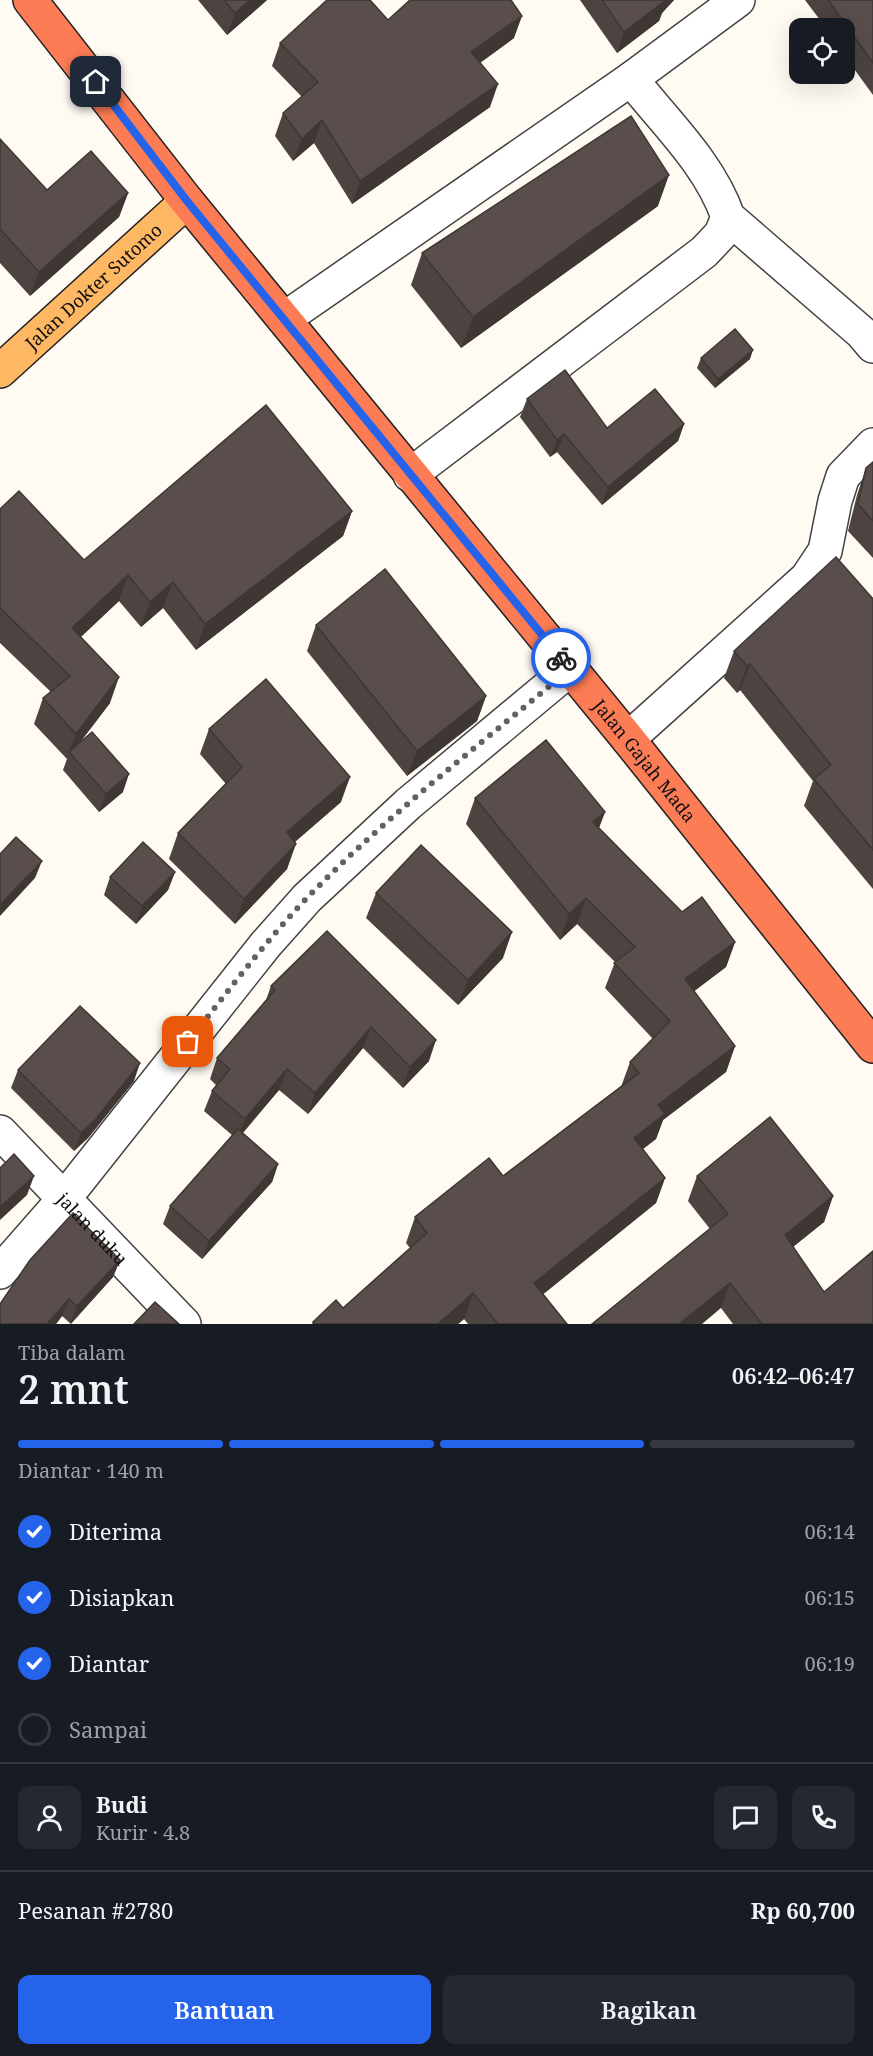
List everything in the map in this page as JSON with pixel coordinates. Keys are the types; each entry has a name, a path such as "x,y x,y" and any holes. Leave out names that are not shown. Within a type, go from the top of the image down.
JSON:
{"highway":[{"name":"Jalan Gajah Mada","path":"30,0 187,201 628,739 873,1046"}],"main road":[{"name":"Jalan Dokter Sutomo","path":"0,371 187,201"}],"street":[{"path":"284,320 631,79 738,0"},
{"path":"631,79 711,180 722,198 728,217 862,333 873,346"},
{"path":"410,475 704,252 721,234 728,217"},
{"path":"628,739 807,578 825,551 835,501 843,477 873,445"},
{"path":"0,1272 63,1200 266,944 307,898 408,804 570,669"},
{"name":"jalan duku","path":"0,1132 184,1324"}],"building":[{"path":"224,0 250,0 235,13"},
{"path":"327,0 370,0 388,20 410,0 511,0 522,16 471,52 498,84 360,181 322,120 302,139 283,113 318,82 280,43"},
{"path":"602,0 666,0 624,32"},
{"path":"828,0 873,0 873,63 855,38 855,18 841,18"},
{"path":"631,116 669,175 473,317 422,253"},
{"path":"0,139 47,190 91,151 128,193 39,272 0,229"},
{"path":"735,329 753,350 718,379 701,358"},
{"path":"565,370 607,428 655,389 684,424 608,487 564,434 557,440 527,399"},
{"path":"266,405 352,511 205,624 173,582 150,602 128,575 72,628 119,677 76,734 43,698 70,676 0,608 0,509 19,491 84,560"},
{"path":"873,462 873,521 858,504 866,468"},
{"path":"836,557 873,599 873,850 814,779 831,765 750,664 747,666 734,651"},
{"path":"385,569 486,696 417,751 316,625"},
{"path":"266,679 350,777 287,832 296,844 244,899 178,833 242,767 209,729"},
{"path":"92,732 129,774 106,794 69,752"},
{"path":"546,740 605,812 593,822 682,912 702,897 735,942 685,979 735,1046 658,1105 665,1114 634,1138 665,1178 534,1283 567,1324 498,1324 473,1293 438,1324 315,1324 313,1322 336,1300 343,1308 427,1233 415,1217 489,1158 503,1176 639,1073 630,1062 670,1021 614,963 635,947 586,898 569,914 475,798"},
{"path":"16,837 42,861 0,905 0,854"},
{"path":"143,842 175,872 142,906 110,877"},
{"path":"421,845 512,932 468,980 376,893"},
{"path":"327,931 436,1040 410,1067 371,1027 315,1093 287,1069 245,1119 212,1091 230,1069 217,1058 275,990 271,986"},
{"path":"80,1006 140,1063 95,1120 81,1133 18,1070"},
{"path":"770,1117 833,1196 785,1235 824,1292 873,1251 873,1324 762,1324 730,1283 679,1324 592,1324 728,1214 697,1176"},
{"path":"238,1129 278,1164 209,1241 170,1206"},
{"path":"14,1154 34,1176 0,1207 0,1168"},
{"path":"73,1213 120,1260 77,1306 69,1299 47,1324 0,1324 0,1304 30,1260"},
{"path":"155,1302 179,1324 134,1324"}],"way so far":[{"path":"188,1042 266,944 307,898 408,804 570,669 561,658"}],"route":[{"path":"96,82 187,201 561,658"}]}
